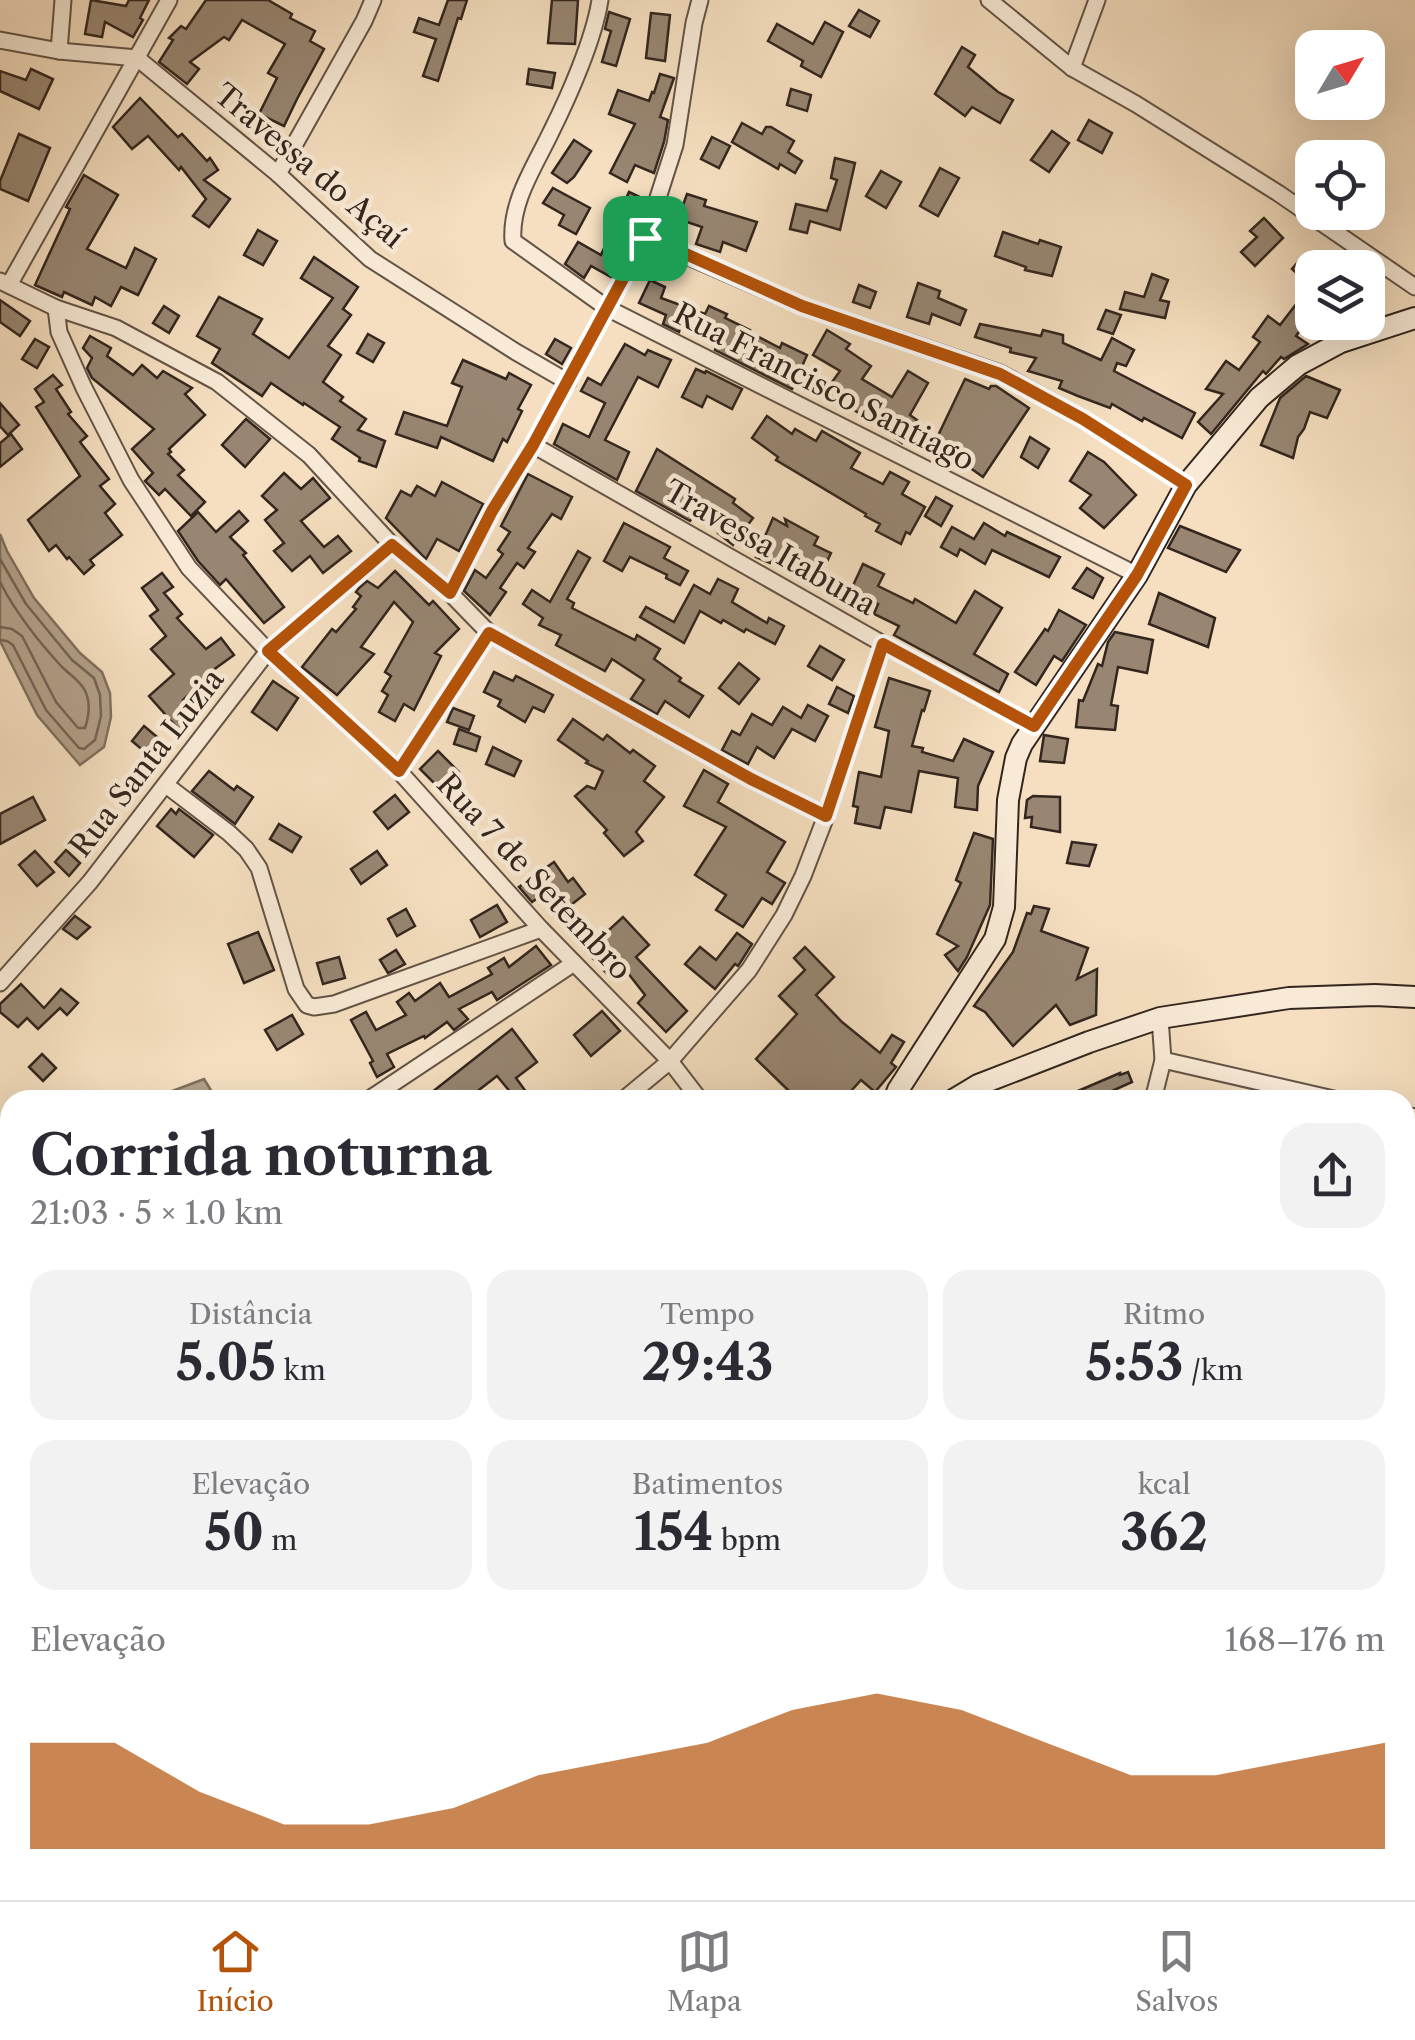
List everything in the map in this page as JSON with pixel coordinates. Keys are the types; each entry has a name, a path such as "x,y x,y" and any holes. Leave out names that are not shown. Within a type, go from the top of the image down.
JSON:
{"street":[{"path":"59,51 63,0"},
{"path":"169,0 4,283 56,308 116,328 217,382 309,455 392,545 450,593 489,633 751,779 826,816"},
{"path":"278,174 373,0"},
{"name":"Rua Francisco Santiago","path":"600,0 562,110 518,201 511,222 513,241 607,308 1137,575"},
{"path":"450,593 645,238 675,144 700,0"},
{"path":"989,0 1072,68 1278,193 1415,287"},
{"path":"1072,68 1096,0"},
{"path":"0,40 59,51 137,58"},
{"name":"Travessa do Açaí","path":"137,58 278,174 370,259 568,382"},
{"path":"645,238 802,306 1000,374 1083,419 1186,485"},
{"name":"Rua 7 de Setembro","path":"56,308 59,332 71,360 131,480 189,568 268,651 399,771 542,929 670,1061 692,1090"},
{"path":"899,1090 996,940 1006,892 1008,800 1016,758 1137,575 1186,485 1259,398 1298,365 1341,342 1415,318"},
{"name":"Travessa Itabuna","path":"533,445 1034,726"},
{"name":"Rua Santa Luzia","path":"0,984 90,882 268,651 392,545"},
{"path":"399,771 489,633"},
{"path":"635,1090 670,1061 749,970 784,915 804,876 826,816 883,644"},
{"path":"166,785 246,849 258,868 296,989 307,1005 334,1004 542,929"},
{"path":"383,1090 574,962"},
{"path":"969,1090 1160,1018 1289,998 1375,994 1415,997"},
{"path":"1155,1090 1162,1060 1160,1018"},
{"path":"1162,1060 1294,1090"}],"water":[{"path":"0,534 34,598 80,653 102,672 110,693 111,717 104,747 80,765 37,715 0,641"},
{"path":"204,1079 211,1090 175,1090"}],"building":[{"path":"91,0 126,6 129,0 149,0 133,37 105,22 102,37 85,34"},
{"path":"206,0 268,0 315,31 310,41 324,49 284,126 259,114 277,78 268,73 285,44 242,20 229,40 224,37 190,62 199,69 187,84 159,62 173,40 169,38 181,26 186,29"},
{"path":"448,0 467,0 438,81 423,76 436,39 414,32 419,18 439,25"},
{"path":"552,0 578,0 575,44 548,43"},
{"path":"859,10 879,21 870,37 849,26"},
{"path":"609,12 630,19 616,66 602,62 611,31 605,29"},
{"path":"651,13 670,15 665,61 646,58"},
{"path":"825,22 843,32 821,77 801,66 803,61 768,41 777,24 813,44"},
{"path":"962,47 975,55 968,67 1013,100 1000,123 972,107 965,116 935,94"},
{"path":"31,69 53,79 39,109 0,91 0,71 26,80"},
{"path":"529,69 555,73 552,88 527,84"},
{"path":"660,74 674,78 660,117 668,120 664,142 654,173 635,165 627,182 610,173 635,124 609,114 618,90 649,101"},
{"path":"791,89 811,95 807,111 787,105"},
{"path":"140,98 178,137 182,134 207,161 210,158 218,170 204,180 230,199 209,227 193,216 206,199 181,167 179,170 148,136 132,149 113,127"},
{"path":"1089,120 1112,133 1102,153 1078,140"},
{"path":"742,123 762,134 766,127 771,127 794,141 788,152 802,161 795,173 780,164 778,169 732,142"},
{"path":"1052,131 1069,143 1049,172 1031,160"},
{"path":"19,134 50,148 28,201 0,189"},
{"path":"712,137 730,146 719,168 701,159"},
{"path":"574,140 591,151 567,183 552,173"},
{"path":"835,158 855,163 840,230 810,221 807,233 790,229 796,204 827,211 837,180 831,178"},
{"path":"940,168 959,178 938,216 920,206"},
{"path":"881,171 901,182 886,208 866,196"},
{"path":"84,175 118,195 87,249 126,268 135,248 156,259 138,295 121,287 111,306 95,297 92,305 35,285 70,209 66,207"},
{"path":"553,188 590,208 576,234 559,225 564,215 543,203"},
{"path":"629,192 646,200 635,234 611,277 591,266 584,278 565,264 578,242 601,255"},
{"path":"687,194 706,200 704,206 757,222 746,251 723,242 720,252 696,244 702,227 678,219"},
{"path":"1264,218 1283,238 1255,266 1241,252 1257,237 1250,231"},
{"path":"258,230 277,241 263,265 244,255"},
{"path":"1003,232 1061,247 1052,276 1025,270 1026,267 995,256"},
{"path":"314,257 358,287 343,309 351,315 328,346 341,355 323,382 343,397 340,401 366,419 358,430 385,441 376,467 359,461 332,439 340,427 304,403 271,383 262,396 212,363 220,349 197,336 219,297 262,319 253,334 289,358 333,298 301,278"},
{"path":"1152,274 1168,280 1160,300 1169,302 1165,318 1120,309 1125,292 1144,297"},
{"path":"650,280 665,287 661,298 705,314 709,306 780,348 782,343 807,355 792,389 715,350 719,341 681,324 679,332 663,324 666,315 639,303"},
{"path":"918,283 940,291 938,298 966,310 960,325 932,314 929,324 907,317"},
{"path":"859,285 876,292 870,308 853,302"},
{"path":"0,300 30,321 20,336 0,322"},
{"path":"164,306 179,316 169,333 153,323"},
{"path":"1295,306 1295,340 1308,344 1284,359 1281,357 1266,374 1263,371 1211,434 1198,422 1223,394 1206,389 1226,361 1239,370 1260,342 1253,337 1268,316 1280,325"},
{"path":"1106,310 1121,315 1113,334 1098,329"},
{"path":"980,324 1041,336 1043,330 1063,335 1063,343 1101,360 1112,338 1134,350 1126,366 1117,363 1114,371 1195,413 1182,438 1112,404 1110,408 1078,396 1059,388 1062,381 1028,371 1036,358 975,337"},
{"path":"827,330 850,344 846,349 871,366 862,379 892,397 908,371 928,383 910,415 917,420 902,443 825,392 840,371 813,355"},
{"path":"368,334 384,343 373,362 357,353"},
{"path":"90,336 111,348 107,356 133,375 142,365 157,378 163,371 192,388 185,394 205,415 168,454 184,470 178,475 205,502 191,516 165,489 159,495 145,481 153,473 132,449 154,429 92,378 87,368 92,358 83,348"},
{"path":"35,339 49,347 37,368 22,359"},
{"path":"555,339 571,348 562,364 546,354"},
{"path":"625,344 645,355 648,350 671,360 658,387 638,377 605,440 629,452 617,480 554,444 563,424 589,437 605,403 581,391 588,378 601,385"},
{"path":"463,360 506,379 509,373 531,385 507,442 503,439 493,461 441,437 437,448 396,434 404,412 447,426 462,387 452,383"},
{"path":"696,369 742,389 732,409 707,396 702,407 682,397"},
{"path":"53,375 62,385 56,389 71,412 68,414 87,436 80,442 109,479 100,486 115,504 105,513 122,535 90,560 94,565 84,574 56,545 49,551 28,520 80,476 36,407 44,402 35,389"},
{"path":"1306,376 1340,390 1327,418 1310,412 1293,458 1261,445 1280,398"},
{"path":"965,379 989,389 996,386 1029,408 983,477 971,465 934,444"},
{"path":"0,403 19,425 8,435 0,426"},
{"path":"767,416 792,434 795,429 816,441 822,431 860,453 851,468 883,484 890,472 909,482 902,494 925,507 910,534 906,532 901,544 876,531 880,524 866,514 776,460 778,457 752,438"},
{"path":"246,419 270,439 245,467 222,445"},
{"path":"11,434 22,449 0,467 0,443"},
{"path":"1030,437 1049,449 1038,468 1021,457"},
{"path":"657,449 735,499 733,503 753,518 733,545 718,533 722,528 696,513 690,521 636,491"},
{"path":"1088,452 1104,462 1136,495 1104,528 1080,508 1091,495 1070,481"},
{"path":"284,473 301,489 313,478 330,498 301,521 324,547 338,536 351,551 323,573 310,556 292,571 274,551 284,543 265,520 277,510 262,496"},
{"path":"528,474 572,497 561,519 552,514 528,548 535,552 524,568 517,563 500,588 506,592 490,615 464,591 475,570 486,578 503,554 498,550 510,532 501,526"},
{"path":"442,482 483,504 459,551 437,539 426,559 386,518 401,491 411,496 417,486 435,496"},
{"path":"936,497 952,506 941,526 925,516"},
{"path":"239,511 248,521 230,537 284,607 264,623 226,579 220,585 178,531 198,512 216,532"},
{"path":"773,518 787,526 785,519 818,537 814,545 831,553 823,570 805,561 798,575 772,560 770,563 756,557"},
{"path":"624,523 670,547 664,558 688,571 680,585 630,557 622,571 604,561"},
{"path":"984,523 1005,536 1007,532 1060,557 1049,577 992,550 985,564 960,549 957,556 941,547 952,527 974,539"},
{"path":"1180,526 1240,550 1226,572 1168,548"},
{"path":"578,551 590,558 567,599 574,603 572,608 660,649 654,659 703,696 689,717 665,701 657,714 631,699 644,680 612,659 605,671 556,645 561,635 539,625 543,618 523,604 532,590 550,602"},
{"path":"863,564 884,574 878,586 913,603 915,599 956,623 975,591 1002,608 974,654 1008,674 999,692 894,635 899,626 874,614 878,604 850,592"},
{"path":"1087,568 1103,578 1093,598 1073,588"},
{"path":"395,571 429,605 433,601 459,629 435,653 441,656 414,710 404,704 395,721 379,712 388,695 382,691 391,676 385,672 413,622 394,602 361,647 374,654 337,695 302,667 332,629 336,632 356,609 353,607 361,596 356,592 359,588 367,581 378,588"},
{"path":"162,573 173,587 164,593 182,614 177,618 206,649 221,638 234,655 183,700 197,715 180,731 149,696 174,674 151,649 166,636 150,616 158,610 142,588"},
{"path":"718,579 738,589 732,602 767,623 769,618 784,626 775,644 700,611 684,643 640,617 646,607 674,622 694,585 710,594"},
{"path":"1159,593 1215,618 1208,647 1149,624"},
{"path":"1059,610 1086,625 1062,661 1054,656 1036,685 1015,672 1045,629 1048,631"},
{"path":"1115,632 1153,640 1147,673 1118,667 1111,705 1118,706 1115,730 1076,727 1079,700 1083,701 1098,664 1102,666"},
{"path":"820,646 844,660 832,680 808,666"},
{"path":"739,663 759,679 739,704 719,688"},
{"path":"494,672 513,681 516,676 553,695 544,712 533,707 525,722 498,706 501,700 484,692"},
{"path":"889,678 930,691 912,746 953,761 964,739 993,752 978,786 977,810 955,807 958,778 919,771 911,812 885,807 880,828 855,823 858,807 853,806 859,772 881,777 889,731 875,727"},
{"path":"273,681 298,698 277,730 252,712"},
{"path":"837,687 854,696 848,713 829,704"},
{"path":"808,705 828,716 815,741 792,729 774,758 757,747 748,764 722,750 732,731 740,735 752,714 772,725 783,707 801,718"},
{"path":"453,708 474,716 469,730 447,722"},
{"path":"573,719 603,740 607,735 655,766 644,781 664,797 636,832 643,841 624,856 604,833 607,830 575,796 587,786 595,789 603,771 586,763 558,740"},
{"path":"144,726 169,747 157,762 132,741"},
{"path":"459,729 480,737 476,751 454,744"},
{"path":"1044,735 1068,739 1064,763 1040,761"},
{"path":"493,747 521,761 514,776 486,764"},
{"path":"438,751 459,772 442,791 420,769"},
{"path":"704,770 728,784 718,802 785,842 767,872 785,883 772,904 762,898 743,927 716,910 726,895 695,875 726,827 684,806"},
{"path":"209,771 234,790 237,786 253,797 235,824 192,791"},
{"path":"395,795 409,812 388,829 374,812"},
{"path":"1033,796 1060,797 1060,832 1031,827 1032,817 1025,818 1027,800"},
{"path":"33,797 45,820 0,844 0,814"},
{"path":"171,809 176,814 179,809 213,835 194,857 157,826"},
{"path":"279,824 301,837 292,852 270,839"},
{"path":"974,833 993,839 990,905 958,971 945,955 958,946 937,934 961,883 956,880"},
{"path":"1072,842 1096,845 1089,866 1067,863"},
{"path":"66,850 80,863 69,876 55,862"},
{"path":"35,851 54,872 37,886 19,865"},
{"path":"377,851 387,865 361,884 351,869"},
{"path":"554,862 568,882 573,878 585,894 558,915 542,895 532,902 519,887"},
{"path":"497,905 507,922 480,937 471,920"},
{"path":"1034,906 1049,909 1041,931 1088,948 1077,979 1097,969 1096,1015 1070,1025 1056,1005 1013,1046 985,1012 974,1006 1013,952 1027,913 1031,914"},
{"path":"406,909 415,926 397,936 388,919"},
{"path":"75,916 90,927 77,939 63,929"},
{"path":"623,917 649,945 636,957 687,1011 666,1032 638,1003 645,995 624,968 612,979 586,951"},
{"path":"258,932 274,970 244,983 228,944"},
{"path":"737,933 752,944 738,966 735,964 715,989 685,964 700,947 716,960"},
{"path":"536,946 551,965 497,1000 492,992 459,1009 468,1019 454,1030 447,1022 425,1038 387,1054 394,1067 377,1077 370,1063 373,1061 351,1020 366,1012 376,1030 406,1015 397,1002 409,993 415,1001 440,983 449,997 492,974 488,968 504,958 509,967"},
{"path":"805,947 834,977 816,995 880,1053 892,1035 904,1042 891,1063 896,1067 877,1090 861,1080 852,1090 788,1090 756,1059 797,1014 779,996 805,970 794,958"},
{"path":"396,950 405,964 388,973 380,960"},
{"path":"339,957 345,978 323,984 317,963"},
{"path":"21,984 44,1008 61,989 78,1003 67,1015 60,1008 38,1029 27,1018 18,1027 0,1012 0,1004"},
{"path":"602,1011 620,1031 591,1056 574,1035"},
{"path":"292,1015 303,1034 277,1050 265,1030"},
{"path":"512,1029 537,1062 516,1078 525,1090 509,1090 497,1076 479,1090 435,1090"},
{"path":"42,1054 56,1068 43,1081 29,1067"},
{"path":"1128,1072 1132,1082 1114,1090 1080,1090 1120,1073"}],"route":[{"path":"645,238 802,306 1000,374 1083,419 1186,485 1137,575 1034,726 883,644 826,816 751,779 489,633 399,771 268,651 392,545 450,593 645,238"}]}
